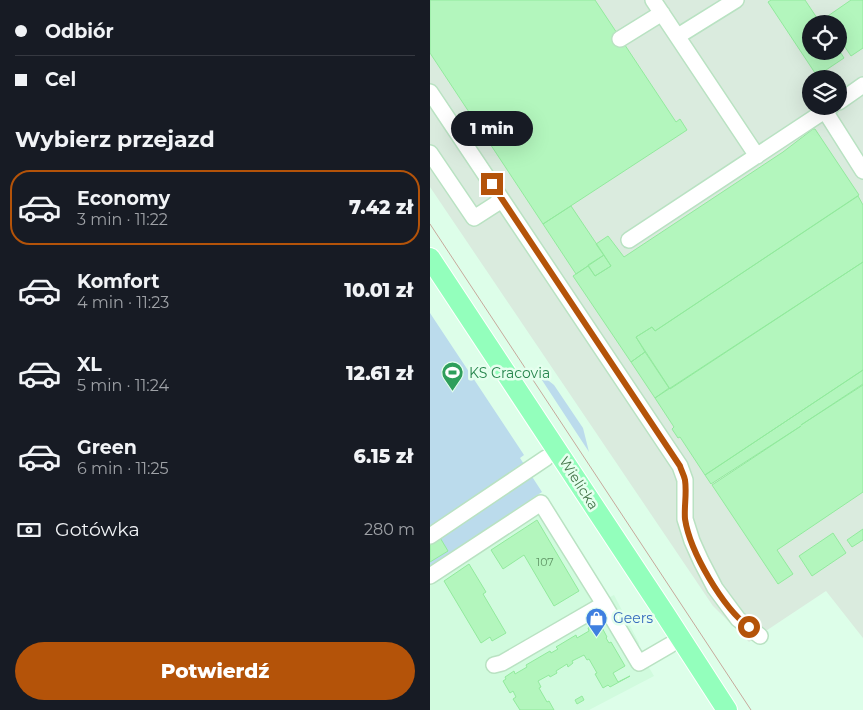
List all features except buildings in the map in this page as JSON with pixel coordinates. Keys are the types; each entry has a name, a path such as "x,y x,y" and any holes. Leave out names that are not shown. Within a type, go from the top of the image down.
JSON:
{"main road":[{"name":"Wielicka","path":"430,258 727,710"},
{"name":"Wielicka","path":"430,282 713,710"}],"lane":[{"path":"654,0 756,156"},
{"path":"678,36 736,0"},
{"path":"620,39 662,13"},
{"path":"847,96 863,85"},
{"path":"430,92 680,466 685,480 686,519 695,547 715,588 738,619 760,636"},
{"path":"629,240 820,115"},
{"path":"832,115 863,171"},
{"path":"430,153 474,218 502,200"},
{"path":"430,536 546,458"},
{"path":"430,576 541,503 581,581 604,604 639,664 670,645"},
{"path":"494,665 502,663 604,604"}],"shaded area":[{"path":"430,0 863,0 863,638 826,591 749,642 713,606 430,187"},
{"name":"KS Cracovia","path":"430,313 524,455 520,458 542,492 430,566"},
{"path":"538,374 554,385 583,428 589,452"},
{"path":"547,503 608,598 614,595 639,643 638,649 654,676 589,710 430,710 430,579"}],"tram line":[{"path":"430,224 751,710"}],"place":[{"name":"KS Cracovia","path":"453,392"},
{"name":"Geers","path":"597,637"}],"route":[{"path":"492,184 680,466 685,480 686,519 692,541 715,588 738,619 749,627"}]}
